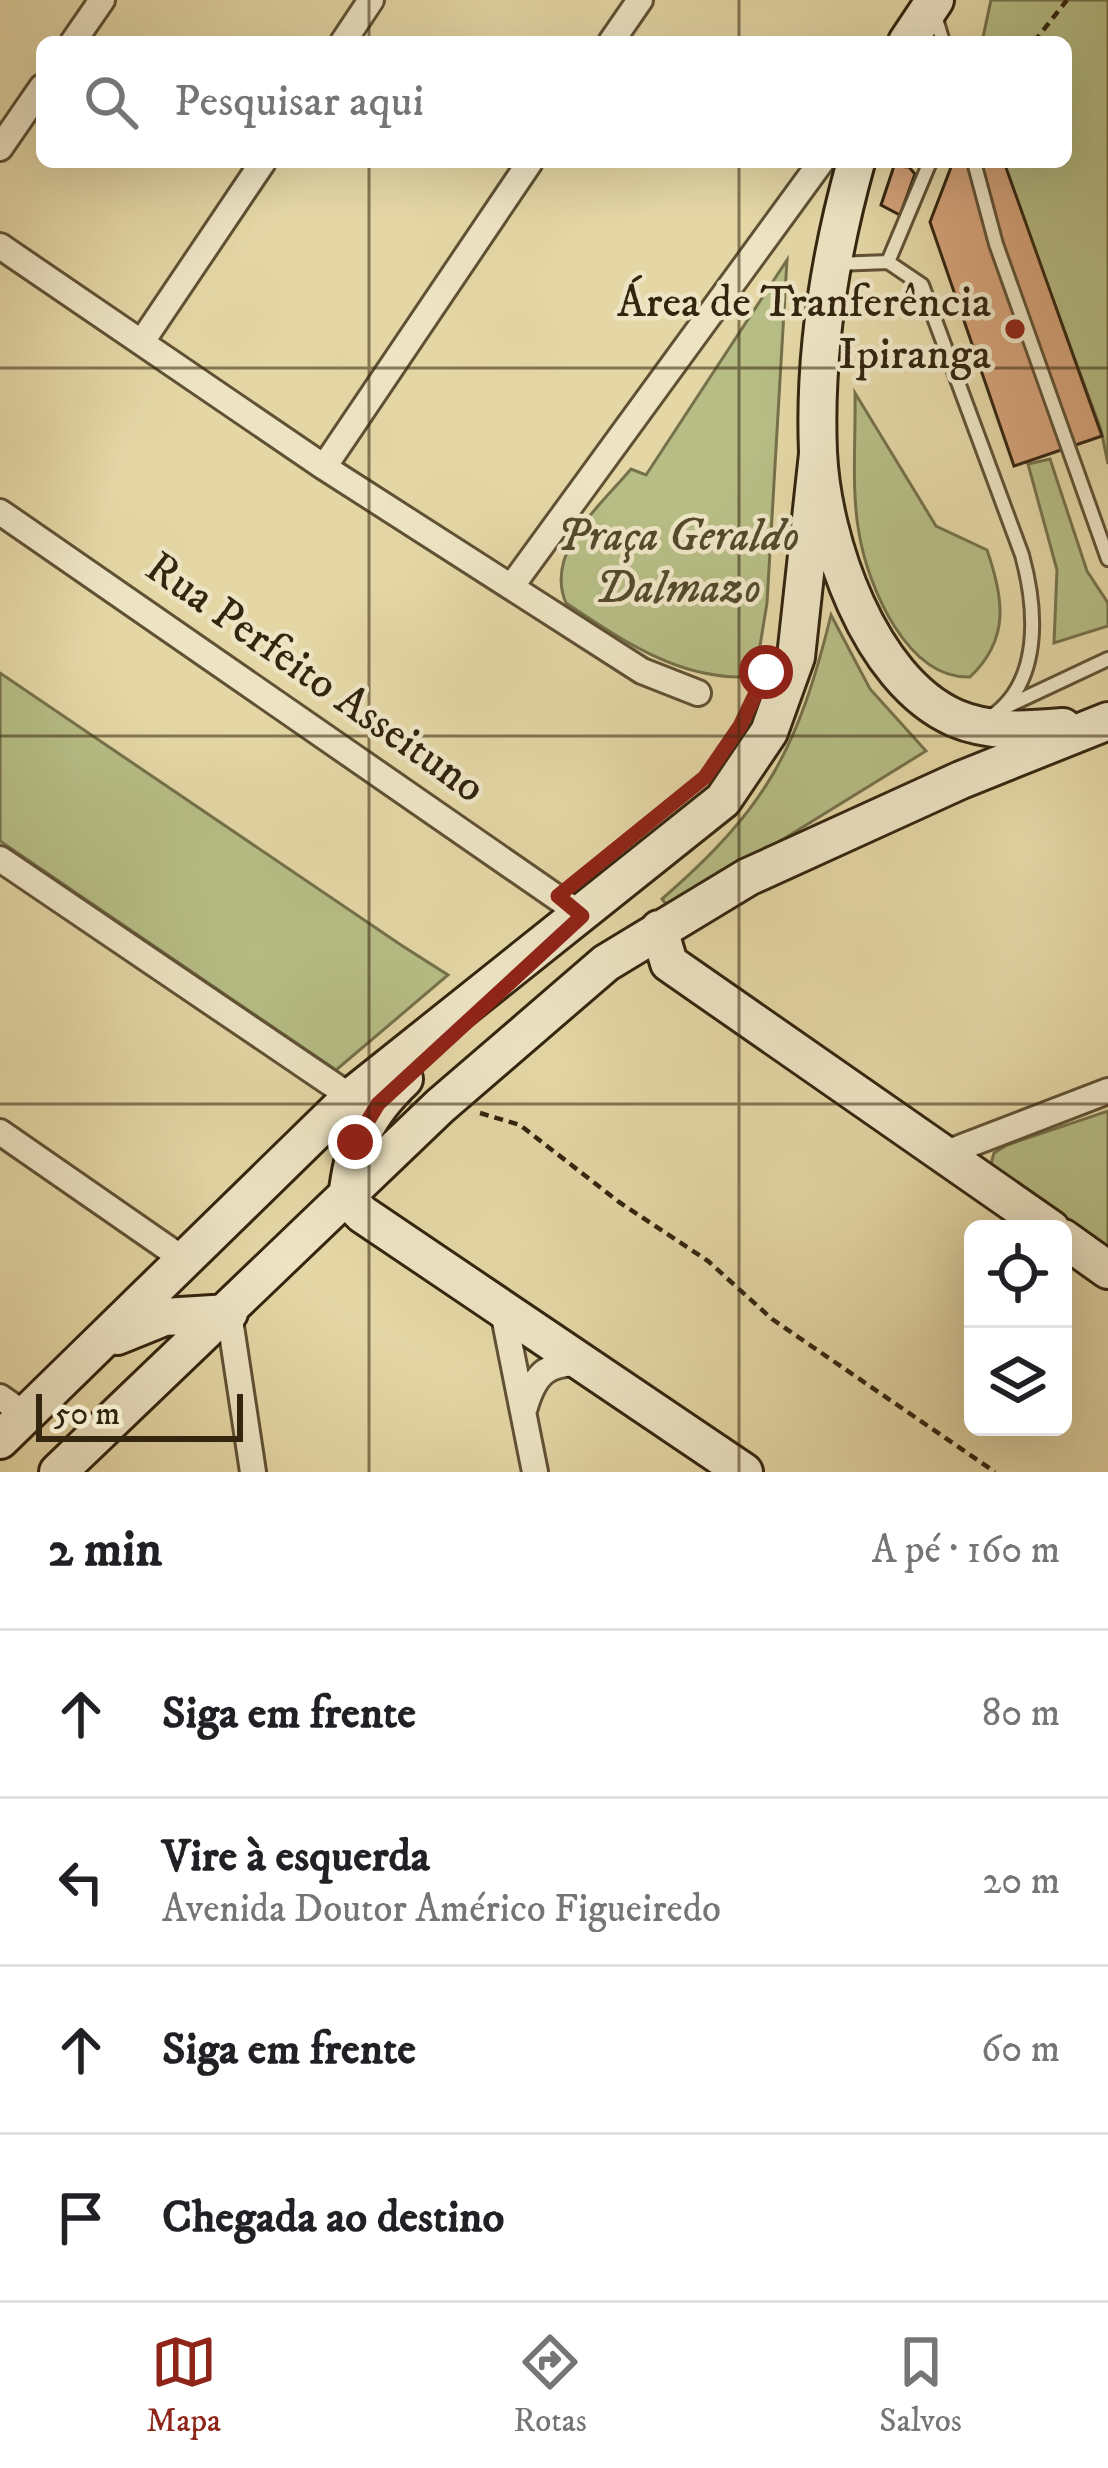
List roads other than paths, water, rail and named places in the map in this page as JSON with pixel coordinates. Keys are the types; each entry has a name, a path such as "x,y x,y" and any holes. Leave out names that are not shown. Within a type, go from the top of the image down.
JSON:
{"main road":[{"path":"911,36 931,2"},
{"path":"8,1417 94,1348 351,1097 723,800 769,732 796,657 818,454 831,264 855,168"},
{"path":"818,454 843,573 877,644 915,692 954,717 992,716 1028,730 1108,719"},
{"path":"58,1472 83,1442 345,1210 513,1039 606,963 748,877 1108,719"},
{"path":"659,929 670,963 1038,1220"},
{"path":"345,1210 355,1142 378,1104 537,953"},
{"path":"345,1210 502,1306 744,1472"},
{"path":"1072,1244 1108,1270"},
{"path":"94,1348 164,1317 229,1313"}],"street":[{"path":"77,36 102,0"},
{"path":"347,36 371,0"},
{"path":"615,36 640,0"},
{"path":"0,148 36,96"},
{"path":"143,340 259,168"},
{"path":"324,467 526,168"},
{"path":"512,587 817,168"},
{"path":"0,246 324,467 642,671 698,693"},
{"name":"Rua Perfeito Asseituno","path":"0,512 582,916"},
{"path":"0,859 351,1097"},
{"path":"944,1154 1108,1091"},
{"path":"0,1132 186,1261"},
{"path":"502,1306 535,1472"},
{"path":"229,1313 253,1472"},
{"path":"524,1409 533,1381 550,1365 587,1364"}],"lane":[{"path":"931,2 941,36"},
{"path":"888,262 927,168"},
{"path":"976,168 996,244 1108,559"},
{"path":"831,264 888,262 922,285 1033,596 1024,674 992,716"},
{"path":"992,716 1108,659"}],"place":[{"name":"Área de Tranferência Ipiranga","path":"1015,329"}],"park label":[{"name":"Praça Geraldo Dalmazo","path":"678,563"}]}
